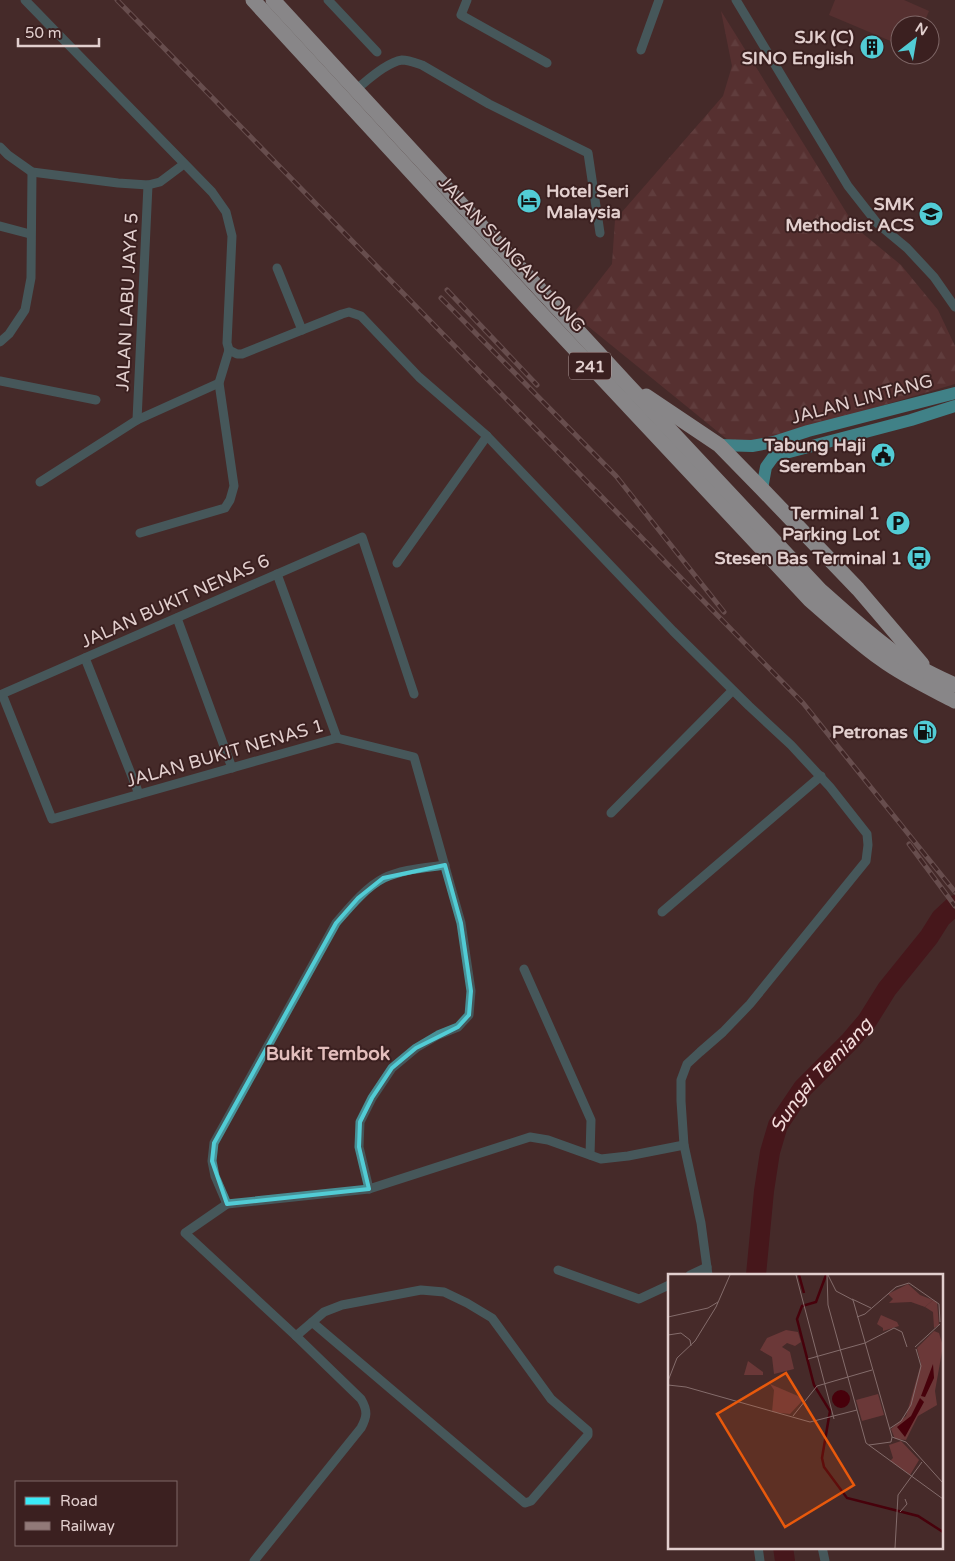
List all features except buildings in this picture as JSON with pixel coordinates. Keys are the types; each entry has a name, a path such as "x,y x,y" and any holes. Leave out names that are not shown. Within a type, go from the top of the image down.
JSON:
{"highway":[{"name":"JALAN SUNGAI UJONG","path":"252,0 533,305 810,600 846,632 882,660 925,686 955,700"},
{"name":"JALAN SUNGAI UJONG","path":"273,0 820,590 891,650 931,674 955,685"},
{"path":"628,385 672,412 719,445 858,589 931,674"}],"main road":[{"name":"JALAN LINTANG","path":"719,445 752,446 774,442 808,431 955,392"},
{"name":"JALAN LINTANG","path":"762,488 766,467 774,456 912,420 955,406"},
{"path":"808,431 803,440 806,444 814,446"}],"street":[{"path":"25,0 212,192 226,212 232,236 227,343 229,350 219,383 234,486 230,500 225,508 140,533"},
{"path":"328,0 377,52"},
{"path":"467,0 461,15 547,63"},
{"path":"641,50 659,0"},
{"path":"736,0 848,186 877,223 907,248 934,277 955,307"},
{"path":"355,90 392,64 403,60 422,65 489,104 588,153 600,233"},
{"path":"0,147 32,172 118,183 148,185 160,182 184,164"},
{"path":"0,342 9,334 25,310 31,278 32,172"},
{"name":"JALAN LABU JAYA 5","path":"137,420 148,185"},
{"path":"0,226 30,234"},
{"path":"277,268 302,330"},
{"path":"229,350 242,354 342,314 350,312 361,316 419,377 487,436 732,691 791,745 821,776 867,834 866,861 750,1004 723,1032 687,1064 681,1080 680,1101 684,1145 701,1223 707,1271 694,1274"},
{"path":"0,380 96,400"},
{"path":"40,482 137,420 219,383"},
{"path":"398,563 487,436"},
{"name":"JALAN BUKIT NENAS 6","path":"52,819 2,694 362,537 414,694"},
{"path":"277,574 337,738"},
{"path":"177,618 232,768"},
{"path":"86,658 139,794"},
{"path":"611,813 732,691"},
{"name":"JALAN BUKIT NENAS 1","path":"52,819 337,738 414,757 445,865"},
{"path":"662,912 821,776"},
{"path":"227,1204 215,1176 212,1161 214,1143 336,923 358,898 384,878 412,870 445,865 462,923 471,991 469,1015 458,1026 416,1048 392,1068 372,1098 360,1122 359,1147 368,1189"},
{"path":"524,969 591,1120 590,1155"},
{"path":"254,1561 361,1428 366,1420 367,1413 362,1399 185,1233 227,1204 368,1189 530,1137 548,1140 601,1159 628,1156 684,1145"},
{"path":"558,1270 639,1299 668,1285"},
{"path":"296,1336 312,1322 324,1312 342,1305 421,1290 444,1292 492,1318 551,1399 588,1431 588,1435 531,1501 525,1503 312,1322"},
{"path":"758,1548 760,1561"},
{"path":"822,1548 825,1561"}],"highlighted area":[{"path":"445,865 461,923 471,991 469,1015 458,1027 416,1048 392,1068 372,1098 360,1122 359,1147 369,1189 227,1204 212,1161 214,1143 336,923 358,898 383,878"}],"green space":[{"path":"835,0 904,0 929,11 927,15 890,15 890,41 829,15"},
{"path":"721,11 856,228 901,265 938,310 955,346 955,384 745,446 728,440 573,314 612,264 615,220 723,96 732,66"}],"waterway":[{"name":"Sungai Temiang","path":"756,1274 764,1191 770,1152 778,1125 803,1088 850,1041 867,1021 887,989 929,937 941,918 955,905"},
{"name":"Sungai Temiang","path":"783,1548 785,1561"}],"railway":[{"path":"117,0 803,703 955,892"},
{"path":"447,290 537,385"},
{"path":"441,298 616,476 724,612"},
{"path":"909,844 955,906"}],"place":[{"name":"SJK (C) SINO English","path":"872,47"},
{"name":"Hotel Seri Malaysia","path":"529,201"},
{"name":"SMK Methodist ACS","path":"931,214"},
{"name":"Tabung Haji Seremban","path":"883,455"},
{"name":"Terminal 1 Parking Lot","path":"898,523"},
{"name":"Stesen Bas Terminal 1","path":"919,558"},
{"name":"Petronas","path":"925,732"}],"district":[{"name":"Bukit Tembok","path":"328,1053"}]}
